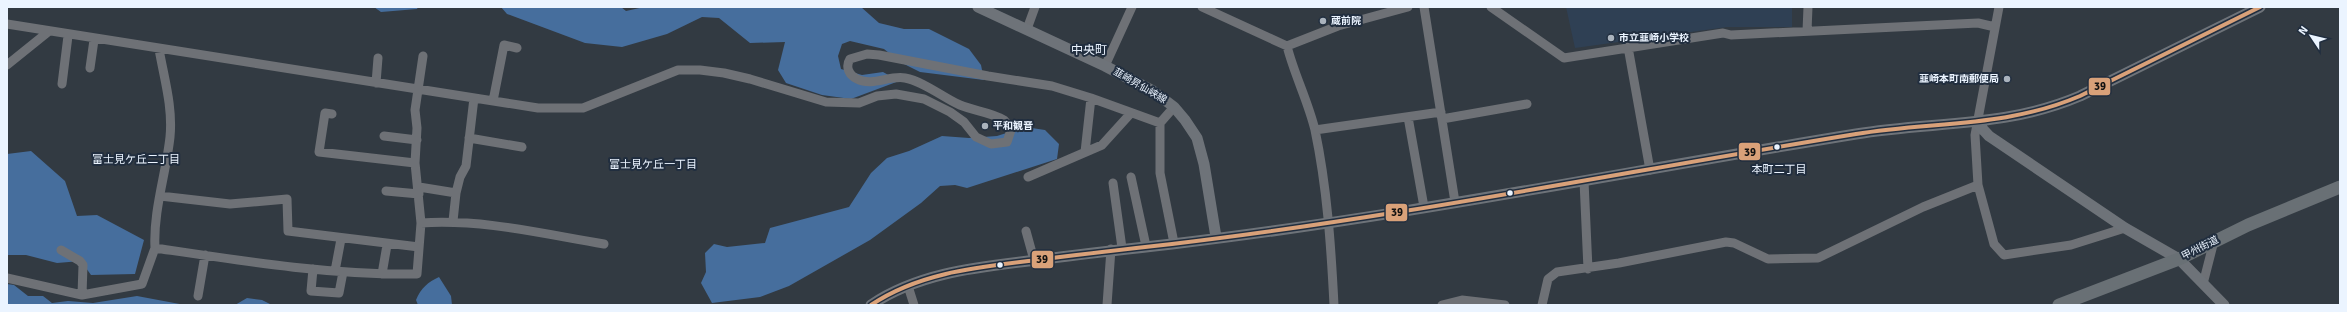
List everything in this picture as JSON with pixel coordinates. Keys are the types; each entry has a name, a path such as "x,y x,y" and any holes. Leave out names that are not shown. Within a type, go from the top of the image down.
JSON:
{"highway":[{"name":"甲州街道","path":"2059,305 2179,260 2214,241 2340,187"}],"main road":[{"name":"韮崎昇仙峡線","path":"978,7 1105,66 1153,91 1174,107 1197,138 1204,164 1216,237"},
{"path":"871,305 884,296 940,275 1111,249 1174,243 1329,222 1650,170 1860,133 1977,123 2029,115 2056,107 2260,7"},
{"path":"1977,123 1989,136 2125,228 2179,260 2224,305"}],"street":[{"path":"1027,29 1035,7"},
{"path":"1105,66 1132,7"},
{"path":"1202,7 1287,46 1305,94 1315,130 1329,222 1334,305"},
{"path":"1287,46 1338,26 1408,7"},
{"path":"1424,7 1455,202"},
{"path":"1491,7 1564,58 1723,33 1731,35 1978,23 1995,27"},
{"path":"1807,31 1808,7"},
{"path":"1999,7 1975,135 1978,185 1994,244 2004,254 2071,245 2125,228"},
{"path":"7,24 68,36 538,108 583,108 678,70 700,70 724,73 750,79 826,102 859,103 877,96 896,94 924,99 959,118 976,137 991,144 1001,145 1007,142 1012,130 1005,121 960,105 918,82 906,78 895,77 877,82 859,80 848,72 848,62 852,57 860,55 879,55 988,76 1052,86 1091,98 1160,123"},
{"path":"7,65 48,32"},
{"path":"62,84 68,36"},
{"path":"90,68 94,40"},
{"path":"493,101 504,45 517,48"},
{"path":"1628,47 1650,170"},
{"path":"7,278 82,295 142,284 155,248 155,228 170,137 171,113 159,49"},
{"path":"155,248 339,272 417,274 421,223 415,163 417,140 417,89 423,56"},
{"path":"376,83 378,58"},
{"path":"453,221 456,193 460,177 466,166 474,98"},
{"path":"1085,152 1091,98"},
{"path":"1315,130 1408,117 1442,116 1527,104"},
{"path":"1174,107 1160,123 1160,173 1174,243"},
{"path":"332,114 325,113 319,152 415,163"},
{"path":"1028,177 1102,145 1132,113"},
{"path":"1408,117 1424,207"},
{"path":"384,136 417,140"},
{"path":"469,138 522,147"},
{"path":"1131,177 1146,246"},
{"path":"1584,181 1588,269"},
{"path":"1113,183 1122,248"},
{"path":"1542,305 1548,279 1557,272 1588,269 1726,242 1734,242 1768,259 1818,258 1923,207 1978,185"},
{"path":"386,191 456,193"},
{"path":"160,196 230,204 286,199 288,231 419,248"},
{"path":"421,223 453,221 482,223 604,244"},
{"path":"1026,231 1034,260"},
{"path":"312,269 310,291 339,293 341,239"},
{"path":"2203,284 2214,241"},
{"path":"382,274 387,244"},
{"path":"1107,305 1111,249"},
{"path":"61,250 83,265 82,295"},
{"path":"198,296 205,255"},
{"path":"908,286 914,305"},
{"path":"1442,305 1462,303 1505,305"}],"shaded area":[{"path":"374,7 418,7 417,9 381,12"},
{"path":"501,7 621,7 626,11 644,7 861,7 879,23 904,29 929,29 969,49 981,65 984,80 920,72 900,62 884,49 850,41 842,44 838,56 841,69 862,75 883,72 899,81 851,99 822,95 786,83 778,70 785,42 750,43 719,18 702,17 667,34 622,47 585,43 507,14"},
{"name":"市立韮崎小学校","path":"1566,7 1792,7 1792,27 1727,27 1575,48"},
{"path":"1025,127 1045,130 1059,144 1057,159 967,188 955,185 940,186 921,203 870,240 789,286 760,297 712,303 701,283 706,272 705,253 714,244 727,247 765,243 770,228 849,207 871,173 887,158 909,151 942,136 969,138 997,136"},
{"path":"31,151 65,181 77,216 97,215 144,240 135,274 91,275 81,261 57,263 26,255 7,255 7,154"},
{"path":"439,277 451,296 452,305 418,305 416,300 423,289 428,283"},
{"path":"7,284 14,285 28,296 43,296 52,303 68,301 93,303 137,296 185,305 7,305"},
{"path":"247,298 262,300 272,305 235,305"}],"transit line":[{"name":"39","path":"871,305 890,294 930,278 994,265 1172,244 1343,221 1856,134 1997,119 2024,114 2080,96 2260,7"}],"place":[{"name":"蔵前院","path":"1323,21"},
{"name":"市立韮崎小学校","path":"1611,38"},
{"name":"韮崎本町南郵便局","path":"2007,79"},
{"name":"平和観音","path":"985,126"}],"district":[{"name":"中央町","path":"1089,50"},
{"name":"富士見ケ丘二丁目","path":"136,159"},
{"name":"富士見ケ丘一丁目","path":"653,164"},
{"name":"本町二丁目","path":"1779,169"}]}
